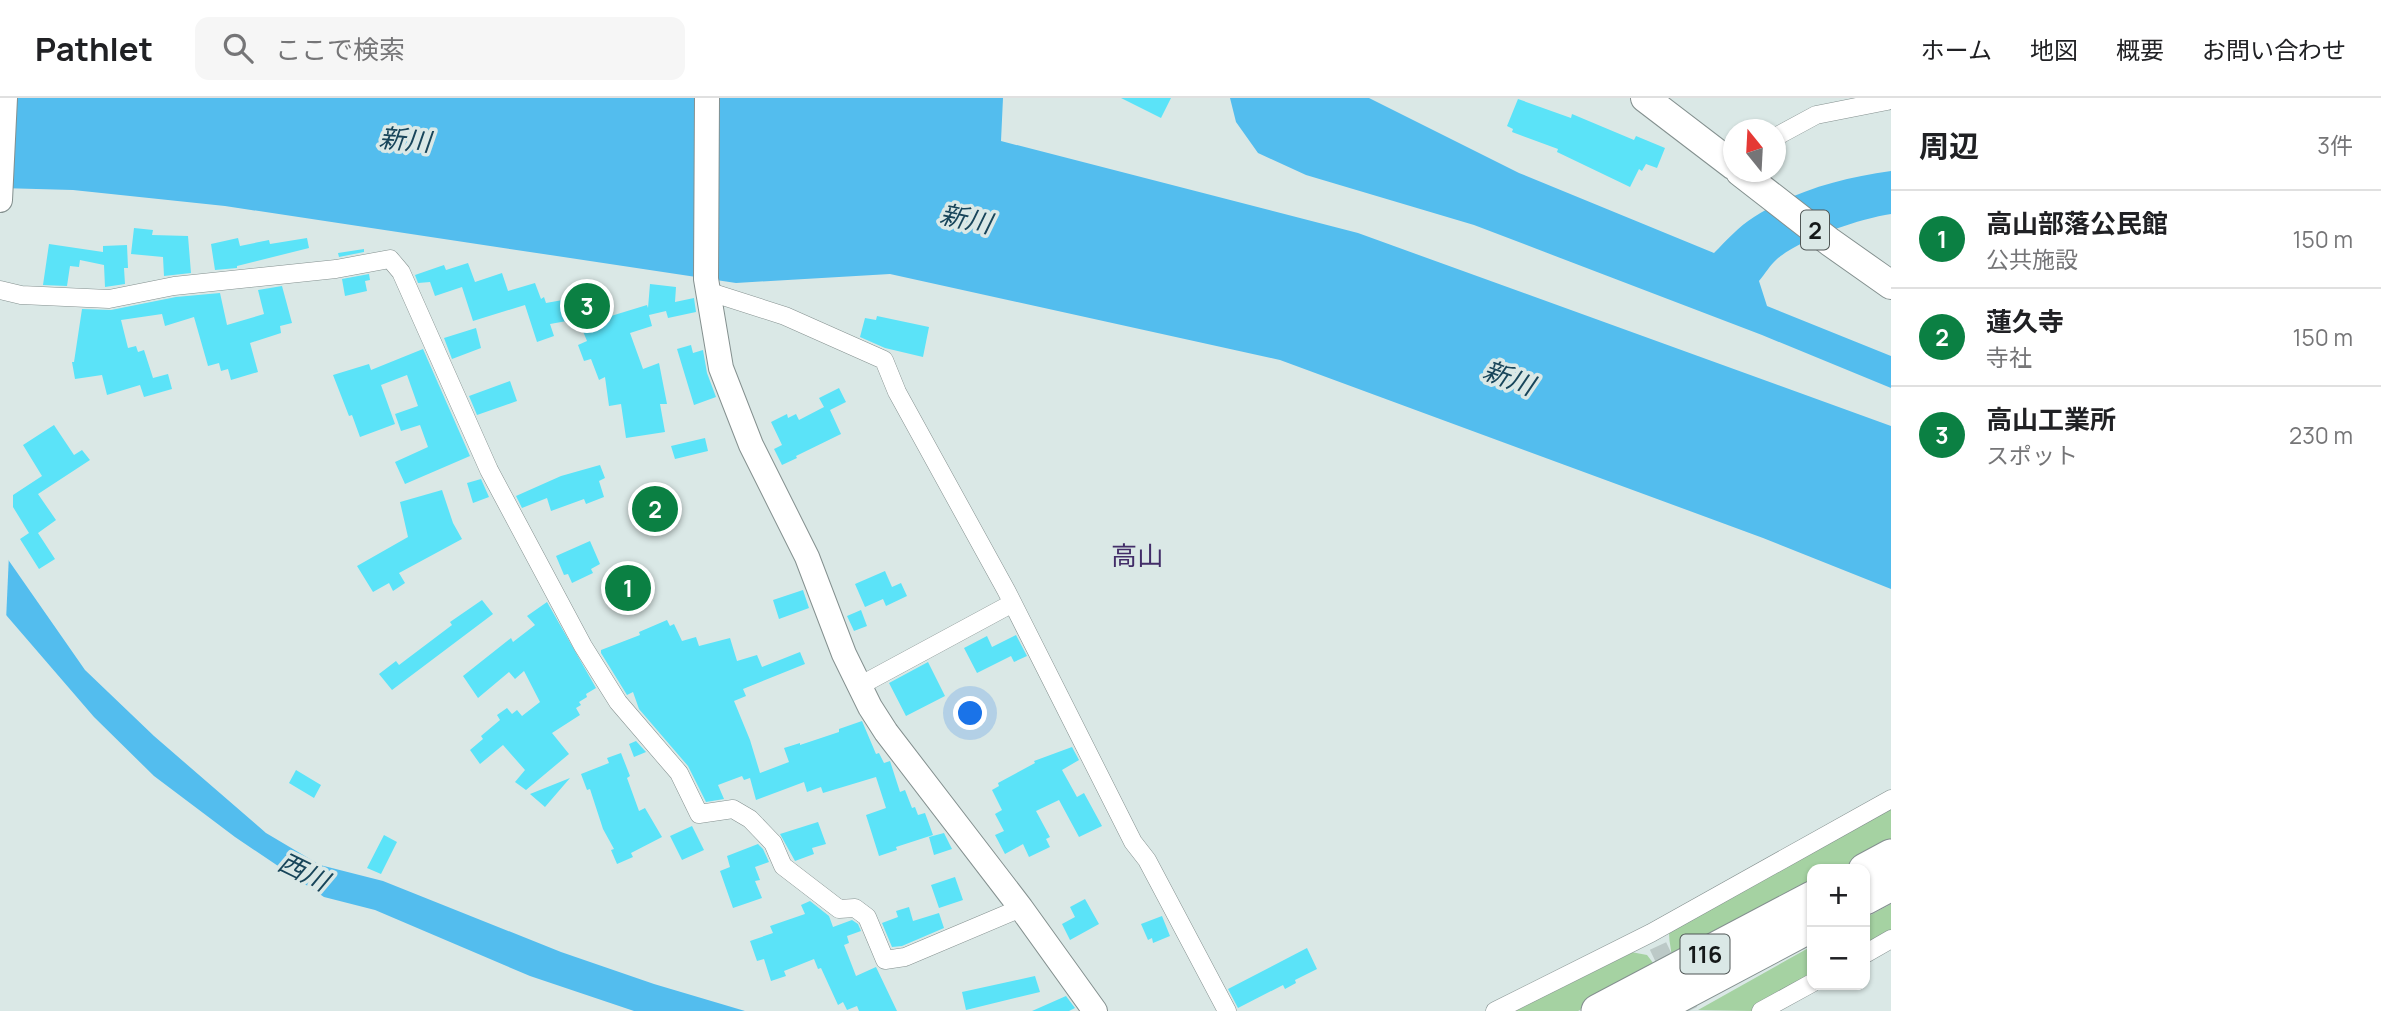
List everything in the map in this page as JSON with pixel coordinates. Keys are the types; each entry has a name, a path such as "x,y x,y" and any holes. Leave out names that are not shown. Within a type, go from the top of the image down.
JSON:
{"highway":[{"path":"1870,867 1891,856"},
{"path":"1870,895 1891,884"},
{"name":"116","path":"1598,1011 1807,901"},
{"name":"116","path":"1650,1011 1808,927"}],"main road":[{"name":"2","path":"1645,98 1723,157"},
{"name":"2","path":"1755,182 1830,242 1891,285"}],"street":[{"path":"0,200 5,98"},
{"path":"707,98 706,285 721,368 746,432 807,557 844,654 870,707 1096,1011"},
{"path":"1786,131 1816,115 1890,98"},
{"path":"0,290 20,295 109,299 174,286 336,269 390,259 401,272 489,470 583,646 618,702 679,773 699,814 733,809 750,819 774,844 783,866 839,909 855,908 867,917 885,960 905,957 1021,908"},
{"path":"706,285 785,316 884,360 897,392 1006,590 1133,842 1147,860 1227,1011"},
{"path":"861,685 1011,604"},
{"path":"1495,1011 1654,939 1891,799"},
{"path":"1870,951 1891,939"},
{"path":"1761,1011 1807,986"}],"green space":[{"path":"1891,806 1891,844 1854,864 1807,864 1807,890 1671,961 1670,928"},
{"path":"1891,904 1891,935 1870,946 1870,927 1870,915"},
{"path":"1807,949 1807,981 1751,1011 1698,1010"},
{"path":"1631,952 1647,955 1657,968 1578,1011 1508,1011"}],"water":[{"name":"新川","path":"0,98 1003,98 1001,141 1358,233 1891,426 1891,589 1763,538 1280,360 890,274 736,283 225,206 73,190 0,188"},
{"path":"1230,98 1369,98 1519,173 1714,253 1748,221 1786,199 1855,177 1891,171 1891,214 1847,225 1801,244 1777,259 1759,281 1767,306 1891,356 1891,388 1762,335 1474,225 1306,175 1258,153 1236,122"},
{"name":"西川","path":"0,548 85,670 154,736 266,833 320,865 383,881 561,952 745,1011 634,1011 530,976 375,910 324,897 235,837 154,776 94,717 0,608"}],"pier":[{"path":"0,544 9,554 6,621 0,613"}],"building":[{"path":"1121,98 1171,98 1161,118"},
{"path":"1518,99 1571,118 1572,114 1634,140 1636,136 1665,148 1657,168 1646,164 1642,171 1639,169 1630,187 1557,152 1558,149 1512,132 1513,129 1507,126"},
{"path":"134,228 153,230 152,235 188,236 191,273 164,276 163,257 131,254"},
{"path":"238,238 240,246 269,240 270,244 307,238 309,248 237,268 215,270 211,244"},
{"path":"49,244 103,252 103,246 127,245 128,268 124,268 125,284 105,287 104,265 80,260 79,267 70,266 67,286 43,285"},
{"path":"364,249 364,252 339,257 338,253"},
{"path":"468,263 475,282 502,273 508,291 535,283 541,299 544,297 546,303 607,292 611,316 647,305 648,308 650,284 676,287 675,302 694,298 696,312 668,318 666,311 649,315 652,326 630,333 643,369 659,363 667,404 660,404 665,432 626,438 621,404 609,406 605,377 599,380 591,359 584,361 578,345 587,341 578,319 550,324 554,336 537,342 525,305 473,321 462,287 435,296 430,282 418,283 415,275 444,265 446,270"},
{"path":"369,274 370,280 365,281 367,291 345,296 342,279"},
{"path":"282,286 292,323 280,326 281,333 250,343 258,372 231,380 228,369 221,371 219,363 208,366 194,317 165,326 162,314 121,320 128,348 136,346 138,352 144,350 153,378 168,374 172,389 144,397 140,385 107,395 102,375 75,379 72,362 82,309 111,310 176,297 220,293 227,325 264,314 258,290"},
{"path":"877,316 929,327 923,357 885,348 860,337 865,318 876,320"},
{"path":"476,328 481,348 452,359 444,338"},
{"path":"691,345 693,353 703,350 707,373 716,397 694,405 677,349"},
{"path":"423,349 470,456 405,484 395,462 428,447 420,425 401,431 395,414 418,406 407,375 381,385 395,424 360,437 333,375 369,364 371,370"},
{"path":"510,381 517,401 477,415 469,396"},
{"path":"839,388 846,402 830,410 841,434 782,465 774,449 782,445 771,422 787,414 788,418 796,414 799,420 824,407 819,398"},
{"path":"54,425 74,455 82,450 90,460 38,494 56,520 38,533 55,559 39,569 20,539 29,533 13,507 13,495 42,476 23,445"},
{"path":"705,438 708,451 675,459 671,446"},
{"path":"600,465 605,478 599,481 604,497 586,504 584,499 551,511 547,498 522,508 516,496 561,476"},
{"path":"481,479 489,497 473,503 467,483"},
{"path":"442,490 453,523 462,539 399,573 405,583 393,591 389,583 373,592 357,566 408,537 400,502"},
{"path":"590,541 600,564 591,569 593,573 572,583 568,574 564,575 556,556"},
{"path":"885,571 892,587 901,583 907,596 886,606 883,599 865,607 855,584"},
{"path":"803,590 809,608 779,619 773,600"},
{"path":"482,600 493,614 392,690 379,674 396,661 399,665 452,625 450,622"},
{"path":"547,602 596,688 579,702 581,705 576,708 580,715 552,733 569,754 526,790 515,782 525,770 503,745 480,764 470,750 483,739 481,736 500,720 497,715 507,708 512,714 517,710 522,716 540,702 524,671 515,679 509,672 478,698 463,676 511,638 513,642 535,625 527,616"},
{"path":"861,610 867,626 854,631 847,616"},
{"path":"667,620 670,626 674,624 682,641 696,637 699,646 730,638 737,661 757,655 762,667 800,652 805,664 743,689 746,696 734,701 760,773 789,762 784,748 839,732 839,729 862,721 876,754 879,753 884,763 890,761 900,792 905,790 918,815 925,813 933,835 896,847 897,850 879,856 866,815 886,808 876,777 823,793 821,787 807,792 804,782 756,800 750,778 744,780 742,776 718,785 724,799 706,802 688,766 639,709 633,692 627,695 601,653 601,650 640,635 639,632"},
{"path":"1016,635 1027,656 1014,662 1011,656 977,673 964,648 987,636 992,647"},
{"path":"928,662 945,696 906,716 889,683"},
{"path":"636,741 646,752 634,757 629,744"},
{"path":"1072,747 1079,760 1062,770 1077,797 1084,793 1102,826 1079,837 1059,800 1036,811 1050,837 1046,839 1050,847 1029,857 1023,844 1005,854 995,835 1004,831 995,814 1002,810 992,790 999,786 998,783 1035,763 1034,761"},
{"path":"621,753 639,811 645,808 662,837 631,853 633,857 617,864 611,850 614,849 603,829 590,789 587,790 581,774 609,763 607,758"},
{"path":"296,770 321,785 314,798 289,783"},
{"path":"570,778 545,807 530,794"},
{"path":"818,822 826,844 812,848 814,854 795,861 780,834"},
{"path":"692,826 704,850 682,860 670,836"},
{"path":"944,833 952,849 934,855 929,837"},
{"path":"384,835 397,842 381,874 367,868"},
{"path":"758,844 769,862 755,867 760,880 755,881 762,898 733,908 720,871 730,867 727,856"},
{"path":"955,877 963,900 939,908 931,885"},
{"path":"1085,899 1099,924 1070,940 1062,924 1075,917 1070,907"},
{"path":"810,901 829,916 833,927 852,920 858,924 861,931 847,936 849,943 844,945 856,976 876,967 897,1011 859,1011 857,1006 847,1010 843,1002 838,1005 814,959 784,971 786,976 771,981 764,959 757,961 750,941 773,933 770,926 805,914 801,905"},
{"path":"909,907 913,921 939,913 944,928 902,946 892,947 882,923 898,917 896,911"},
{"path":"1162,916 1170,936 1153,943 1152,938 1148,940 1141,924"},
{"path":"1307,948 1317,969 1295,980 1296,983 1285,989 1283,985 1238,1008 1228,989"},
{"path":"1035,976 1040,992 966,1010 962,992"},
{"path":"1066,996 1075,1008 1069,1011 1032,1011"}],"tunnel":[{"path":"1658,946 1689,1011"}],"place":[{"name":"高山工業所","path":"587,306"},
{"name":"蓮久寺","path":"655,509"},
{"name":"高山部落公民館","path":"628,588"}],"district":[{"name":"高山","path":"1137,555"}]}
